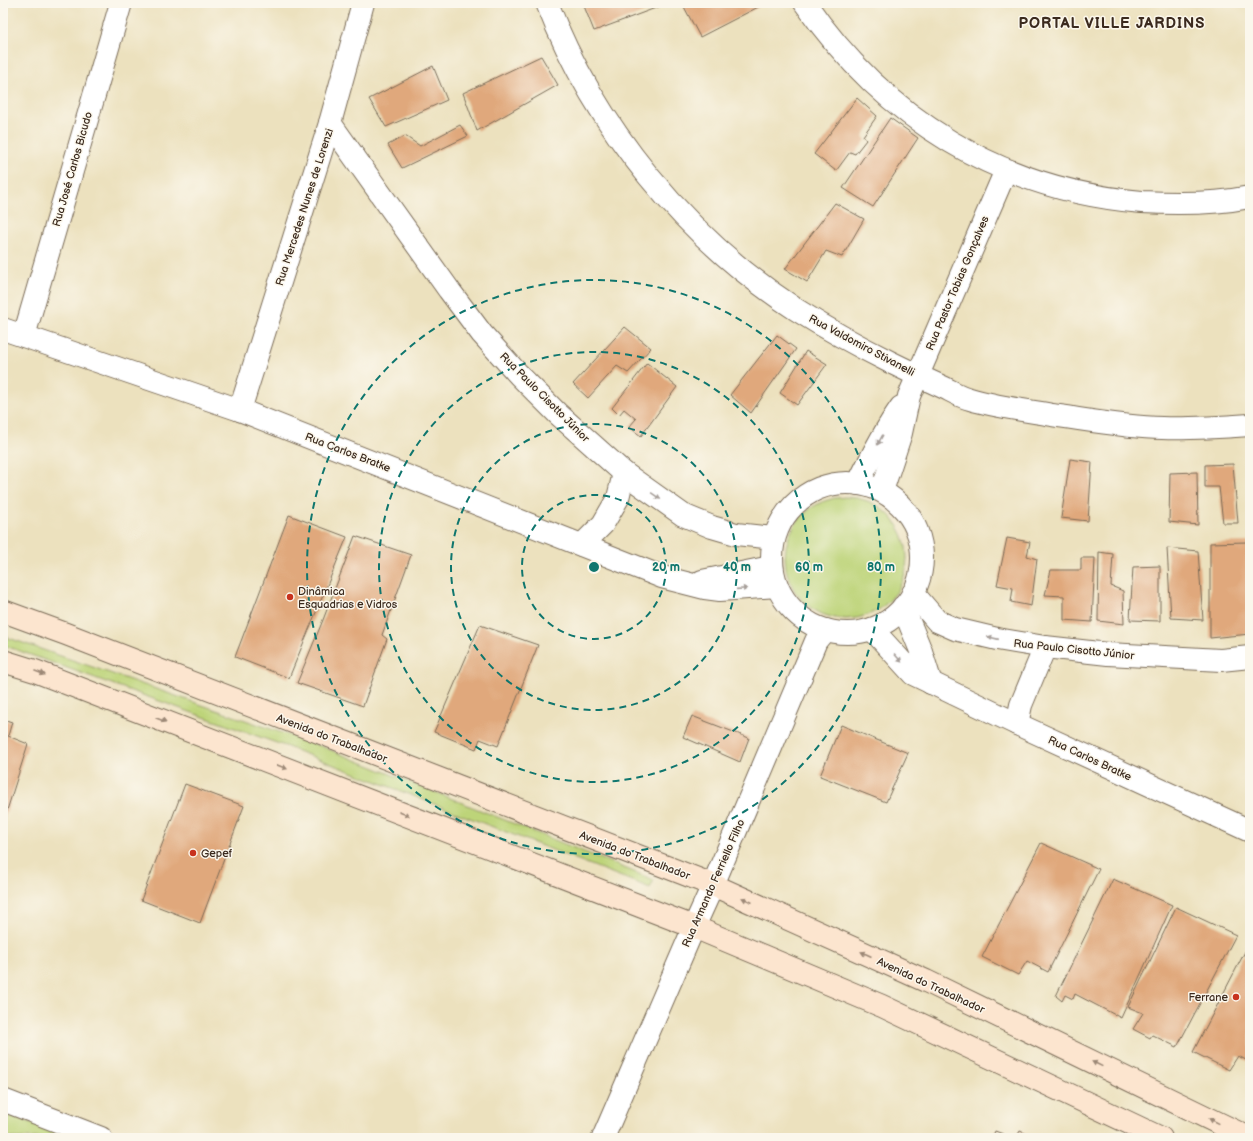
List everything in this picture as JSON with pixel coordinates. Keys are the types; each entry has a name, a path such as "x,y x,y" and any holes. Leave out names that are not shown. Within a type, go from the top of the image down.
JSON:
{"street":[{"name":"Rua José Carlos Bicudo","path":"24,336 121,3"},
{"name":"Rua Mercedes Nunes de Lorenzi","path":"240,410 330,123 363,3"},
{"name":"Rua Valdomiro Stivanelli","path":"547,3 572,59 596,101 622,142 652,180 684,216 719,250 751,277 796,309 838,335 968,399 1011,408 1111,424 1162,428 1250,425"},
{"path":"805,3 848,60 905,112 957,146 1006,170 1044,184 1124,200 1165,203 1206,202 1250,197"},
{"name":"Rua Paulo Cisotto Júnior","path":"330,123 482,334 519,375 558,414 624,473 683,515 712,528 736,534 774,538"},
{"name":"Rua Pastor Tobias Gonçalves","path":"882,491 901,432 909,396 917,375 1006,170"},
{"name":"Rua Carlos Bratke","path":"3,329 240,410 582,544 662,577 689,584 714,578 774,577"},
{"name":"Rua Pastor Tobias Gonçalves","path":"858,484 891,422 909,396"},
{"path":"582,544 603,524 618,498 624,473"},
{"path":"832,484 858,484 882,491 896,501 908,513 916,528 921,544 922,561 919,578 908,600 890,619 872,629 859,632 842,633 825,630 795,613 784,600 774,577 771,554 774,538 780,522 786,513 801,498 816,489 832,484"},
{"name":"Rua Paulo Cisotto Júnior","path":"908,600 937,621 955,629 997,640 1108,654 1221,660 1250,658"},
{"path":"908,600 931,683"},
{"name":"Avenida do Trabalhador","path":"3,611 66,634 713,885 926,981 1249,1138"},
{"name":"Rua Carlos Bratke","path":"872,629 913,674 1016,724 1250,831"},
{"name":"Rua Armando Ferriello Filho","path":"603,1138 713,885 816,641 825,630"},
{"path":"1016,724 1021,705 1045,647"},
{"path":"3,661 42,674 694,927 882,1006 1160,1138"},
{"path":"3,1100 101,1138"}],"green space":[{"path":"846,497 858,498 869,502 889,515 902,535 906,546 906,570 902,581 889,601 869,614 858,618 846,619 834,618 823,614 803,601 790,581 786,570 785,558 786,546 790,535 803,515 823,502 834,498"},
{"path":"3,636 323,747 654,880 650,888 285,746 3,645"},
{"path":"3,1113 75,1138 3,1138"}],"building":[{"path":"592,3 669,3 594,31 584,6"},
{"path":"682,3 766,3 700,37"},
{"path":"541,56 558,85 477,131 463,93"},
{"path":"433,66 447,100 386,127 369,99"},
{"path":"857,98 877,116 863,136 866,140 855,154 850,152 836,171 814,154"},
{"path":"890,118 918,138 873,207 843,188"},
{"path":"460,125 468,136 402,168 388,145 405,136 420,146"},
{"path":"835,203 864,219 842,257 826,251 807,282 785,269"},
{"path":"625,327 651,348 628,373 617,366 588,398 573,384"},
{"path":"777,335 796,349 751,413 730,395"},
{"path":"806,351 827,364 797,405 780,393"},
{"path":"647,363 677,387 641,436 629,427 636,419 624,409 619,415 612,408"},
{"path":"1070,459 1092,462 1088,521 1061,518"},
{"path":"1233,464 1238,523 1223,523 1219,487 1205,487 1205,465"},
{"path":"1197,472 1198,525 1169,522 1170,473"},
{"name":"Dinâmica Esquadrias e Vidros","path":"289,515 347,537 289,678 235,657"},
{"path":"355,536 411,555 382,635 387,639 363,706 297,683"},
{"path":"1007,538 1030,542 1027,556 1037,559 1031,606 1011,602 1013,588 997,585"},
{"path":"1250,542 1250,634 1210,638 1210,543"},
{"path":"1167,548 1198,551 1203,620 1171,618"},
{"path":"1099,552 1113,554 1111,586 1123,591 1124,624 1098,621"},
{"path":"1081,558 1095,558 1092,622 1064,620 1064,596 1045,595 1051,570 1081,570"},
{"path":"1160,566 1160,621 1130,620 1133,567"},
{"path":"480,625 538,645 498,746 480,739 476,749 434,732"},
{"path":"692,716 749,738 740,762 683,737"},
{"path":"3,719 12,722 8,736 28,744 3,823"},
{"path":"841,725 908,753 886,802 820,776"},
{"name":"Gepef","path":"185,784 244,806 200,923 141,900"},
{"path":"1041,843 1099,869 1048,972 1027,961 1018,975 982,957"},
{"path":"1113,879 1172,905 1121,1018 1075,994 1073,999 1065,995 1062,1001 1056,996"},
{"path":"1176,907 1236,935 1177,1047 1152,1035 1150,1038 1133,1029 1143,1013 1128,1007"},
{"name":"Ferrane","path":"1250,942 1250,1062 1238,1056 1229,1070 1193,1052"},
{"path":"995,1131 1014,1138 992,1138"},
{"path":"1020,1131 1036,1138 1016,1138"}],"place":[{"name":"Dinâmica Esquadrias e Vidros","path":"290,597"},
{"name":"Gepef","path":"193,853"},
{"name":"Ferrane","path":"1236,997"}],"district":[{"name":"PORTAL VILLE JARDINS","path":"1112,23"}]}
